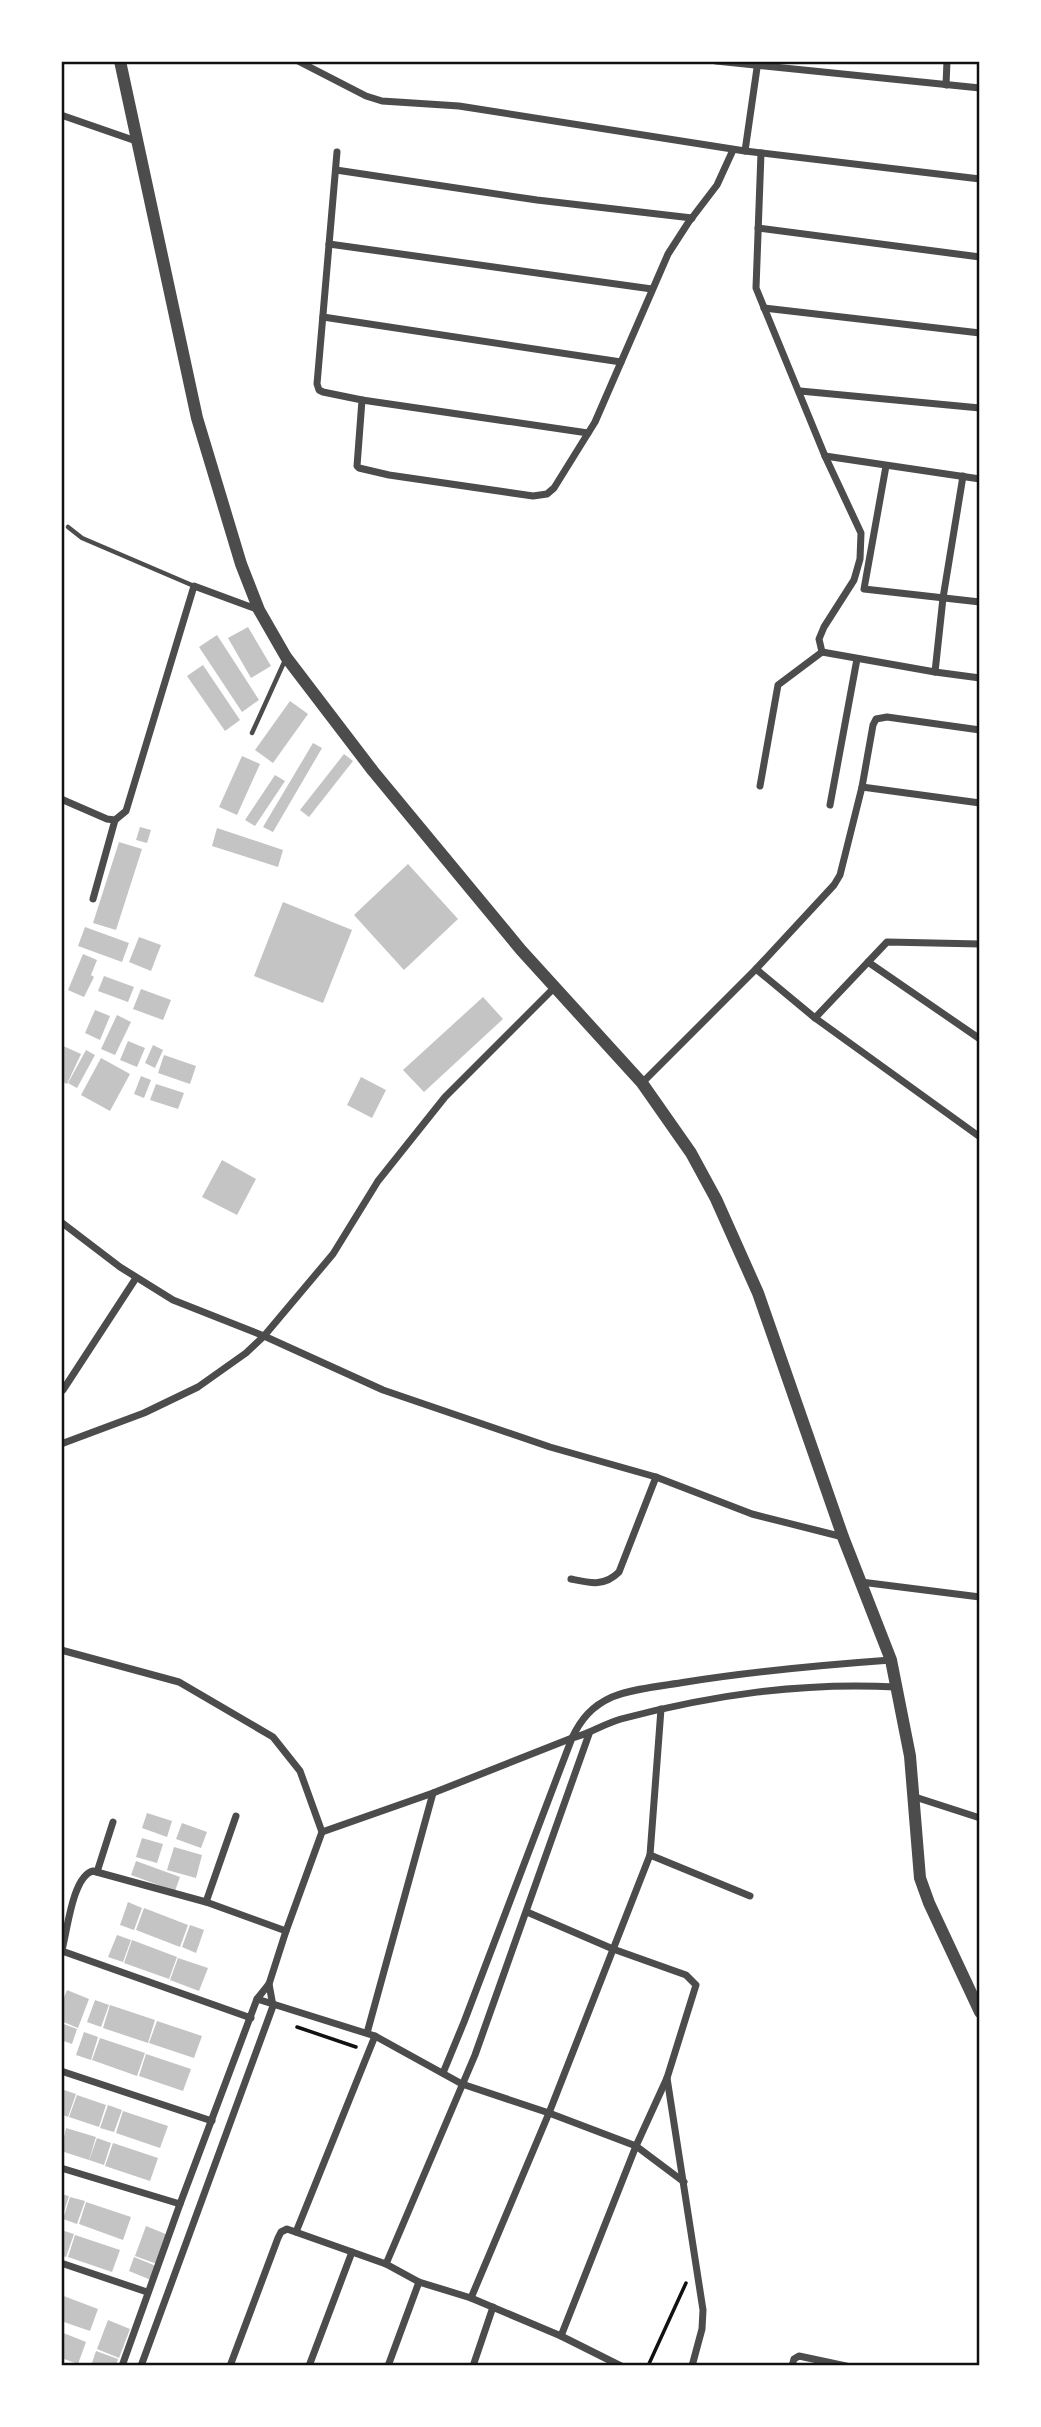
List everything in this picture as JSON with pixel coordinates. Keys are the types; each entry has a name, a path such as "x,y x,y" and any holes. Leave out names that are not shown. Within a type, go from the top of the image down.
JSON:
{"street":[{"path":"120,61 197,418 241,564 259,610 286,657 373,771 490,913 642,1083 691,1153 722,1210 758,1293 843,1537 891,1660 910,1756 915,1797 915,1832 924,1891 980,2012"},
{"path":"298,61 366,96 382,101 458,106 733,150 980,179"},
{"path":"716,61 980,88"},
{"path":"946,85 947,61"},
{"path":"745,151 758,64"},
{"path":"61,115 136,141"},
{"path":"362,400 359,468 389,475 533,496 547,494 554,488 595,422 668,254 717,185 733,150"},
{"path":"337,152 319,390 362,400 588,433"},
{"path":"761,153 757,288 825,456 861,533 860,559 851,586 819,639 822,652"},
{"path":"336,170 537,200 692,218"},
{"path":"758,228 980,257"},
{"path":"329,244 652,289"},
{"path":"764,308 980,333"},
{"path":"323,317 621,362"},
{"path":"800,391 980,408"},
{"path":"825,456 980,479"},
{"path":"864,589 886,466"},
{"path":"935,672 943,598 963,476"},
{"path":"61,799 114,820 121,817 130,803 194,586 259,610"},
{"path":"851,586 980,602"},
{"path":"760,786 778,685 822,652 980,678"},
{"path":"830,806 857,659"},
{"path":"642,1083 757,969 840,876 862,787 873,725 881,716 980,730"},
{"path":"862,787 980,803"},
{"path":"93,899 114,820"},
{"path":"815,1018 887,942 978,945"},
{"path":"868,962 980,1039"},
{"path":"757,969 815,1018 980,1137"},
{"path":"61,1444 144,1413 198,1387 234,1363 264,1336 332,1254 378,1181 445,1097 555,986"},
{"path":"61,1222 136,1278 173,1300 264,1336 383,1390 550,1447 656,1478 752,1514 843,1537"},
{"path":"63,1390 136,1278"},
{"path":"571,1579 596,1584 614,1577 619,1572 656,1478"},
{"path":"860,1582 980,1597"},
{"path":"61,1650 178,1682 272,1737 300,1771 322,1832 269,1984 257,1999 122,2366"},
{"path":"443,2073 572,1738 580,1720 587,1713 612,1697 642,1689 809,1666 891,1660"},
{"path":"322,1832 433,1793 572,1738 589,1734 600,1726 617,1720 762,1690 896,1687"},
{"path":"471,2298 549,2113 650,1855 661,1709"},
{"path":"386,2264 462,2084 527,1912 589,1734"},
{"path":"296,2232 368,2052 433,1793"},
{"path":"915,1797 980,1818"},
{"path":"206,1902 236,1816"},
{"path":"97,1872 113,1822"},
{"path":"650,1855 750,1896"},
{"path":"251,2018 62,1952 77,1887 86,1874 97,1872 206,1902 286,1931"},
{"path":"527,1912 613,1949 687,1975 696,1985 667,2078 636,2146 561,2336"},
{"path":"141,2366 273,2006 269,1984"},
{"path":"257,1999 371,2034 462,2084 636,2146 684,2182"},
{"path":"61,2071 212,2121"},
{"path":"667,2078 703,2321 692,2366"},
{"path":"61,2168 180,2204"},
{"path":"230,2366 279,2234 287,2229 386,2264 419,2282 493,2307 561,2336 621,2366"},
{"path":"309,2366 352,2252"},
{"path":"61,2263 147,2292"},
{"path":"388,2366 419,2282"},
{"path":"473,2366 493,2307"},
{"path":"792,2366 794,2359 799,2356 846,2366"}],"lane":[{"path":"68,527 82,538 194,586"},
{"path":"252,733 286,657"}],"path":[{"path":"295,2026 368,2052"},
{"path":"648,2366 695,2262"}],"building":[{"path":"248,627 271,666 251,678 228,638"},
{"path":"217,635 259,700 242,712 199,647"},
{"path":"203,665 240,720 225,731 187,676"},
{"path":"290,701 308,714 273,763 255,750"},
{"path":"313,743 322,748 273,832 263,827"},
{"path":"344,754 353,761 309,817 300,810"},
{"path":"242,756 260,764 237,815 219,807"},
{"path":"275,775 285,781 255,826 245,820"},
{"path":"140,827 151,830 147,843 136,840"},
{"path":"217,828 283,850 278,867 212,846"},
{"path":"119,842 142,849 116,930 93,923"},
{"path":"408,864 458,919 404,970 354,915"},
{"path":"283,902 352,930 323,1003 254,976"},
{"path":"85,927 129,943 122,962 78,946"},
{"path":"139,937 161,945 151,971 129,962"},
{"path":"83,954 97,960 91,975 94,977 84,997 68,990"},
{"path":"104,976 134,987 128,1002 98,991"},
{"path":"141,989 171,1000 163,1020 133,1009"},
{"path":"483,997 503,1019 424,1092 403,1070"},
{"path":"95,1010 110,1016 100,1040 85,1033"},
{"path":"117,1015 131,1022 115,1055 101,1049"},
{"path":"128,1041 145,1048 137,1067 120,1060"},
{"path":"61,1045 81,1054 67,1084 61,1081"},
{"path":"153,1045 163,1050 155,1068 145,1063"},
{"path":"86,1050 95,1055 77,1088 68,1083"},
{"path":"164,1055 196,1066 190,1084 158,1073"},
{"path":"101,1058 130,1074 110,1111 81,1095"},
{"path":"141,1076 151,1080 144,1098 134,1094"},
{"path":"361,1077 386,1090 372,1118 347,1105"},
{"path":"156,1084 184,1093 178,1109 150,1100"},
{"path":"222,1160 256,1179 237,1215 202,1197"},
{"path":"147,1813 172,1821 167,1837 142,1828"},
{"path":"182,1823 207,1832 201,1848 176,1839"},
{"path":"142,1838 163,1844 157,1863 136,1857"},
{"path":"174,1847 202,1855 196,1878 167,1870"},
{"path":"136,1861 180,1877 175,1891 131,1875"},
{"path":"128,1902 142,1908 134,1930 120,1925"},
{"path":"144,1908 188,1925 180,1947 136,1930"},
{"path":"190,1925 204,1930 196,1953 182,1947"},
{"path":"117,1935 131,1940 123,1962 108,1957"},
{"path":"132,1940 177,1957 169,1979 124,1963"},
{"path":"178,1958 208,1968 199,1991 170,1980"},
{"path":"67,1990 89,1999 78,2028 61,2021 61,2005"},
{"path":"95,2000 109,2005 101,2027 87,2022"},
{"path":"110,2005 155,2020 148,2043 103,2028"},
{"path":"157,2021 202,2036 194,2058 149,2043"},
{"path":"61,2023 77,2029 72,2044 61,2040"},
{"path":"84,2032 98,2037 91,2060 76,2055"},
{"path":"100,2038 145,2053 137,2076 92,2060"},
{"path":"146,2054 191,2069 183,2091 139,2076"},
{"path":"61,2089 76,2094 68,2117 61,2114"},
{"path":"77,2095 106,2105 99,2127 69,2117"},
{"path":"108,2105 122,2110 114,2132 100,2128"},
{"path":"123,2111 168,2126 160,2148 116,2133"},
{"path":"66,2128 96,2137 89,2160 61,2151"},
{"path":"97,2138 111,2143 104,2165 89,2160"},
{"path":"113,2143 158,2158 150,2181 105,2166"},
{"path":"61,2194 69,2196 62,2218 61,2218"},
{"path":"70,2197 85,2201 77,2224 63,2219"},
{"path":"86,2202 131,2217 123,2240 79,2224"},
{"path":"146,2226 168,2235 157,2264 135,2256"},
{"path":"61,2230 74,2234 66,2257 61,2255"},
{"path":"75,2235 120,2250 112,2272 68,2257"},
{"path":"134,2257 156,2266 151,2280 129,2271"},
{"path":"61,2295 98,2309 90,2331 61,2321"},
{"path":"108,2320 130,2329 119,2358 97,2349"},
{"path":"61,2332 86,2342 78,2364 61,2358"},
{"path":"96,2351 118,2359 116,2366 91,2366"}]}
